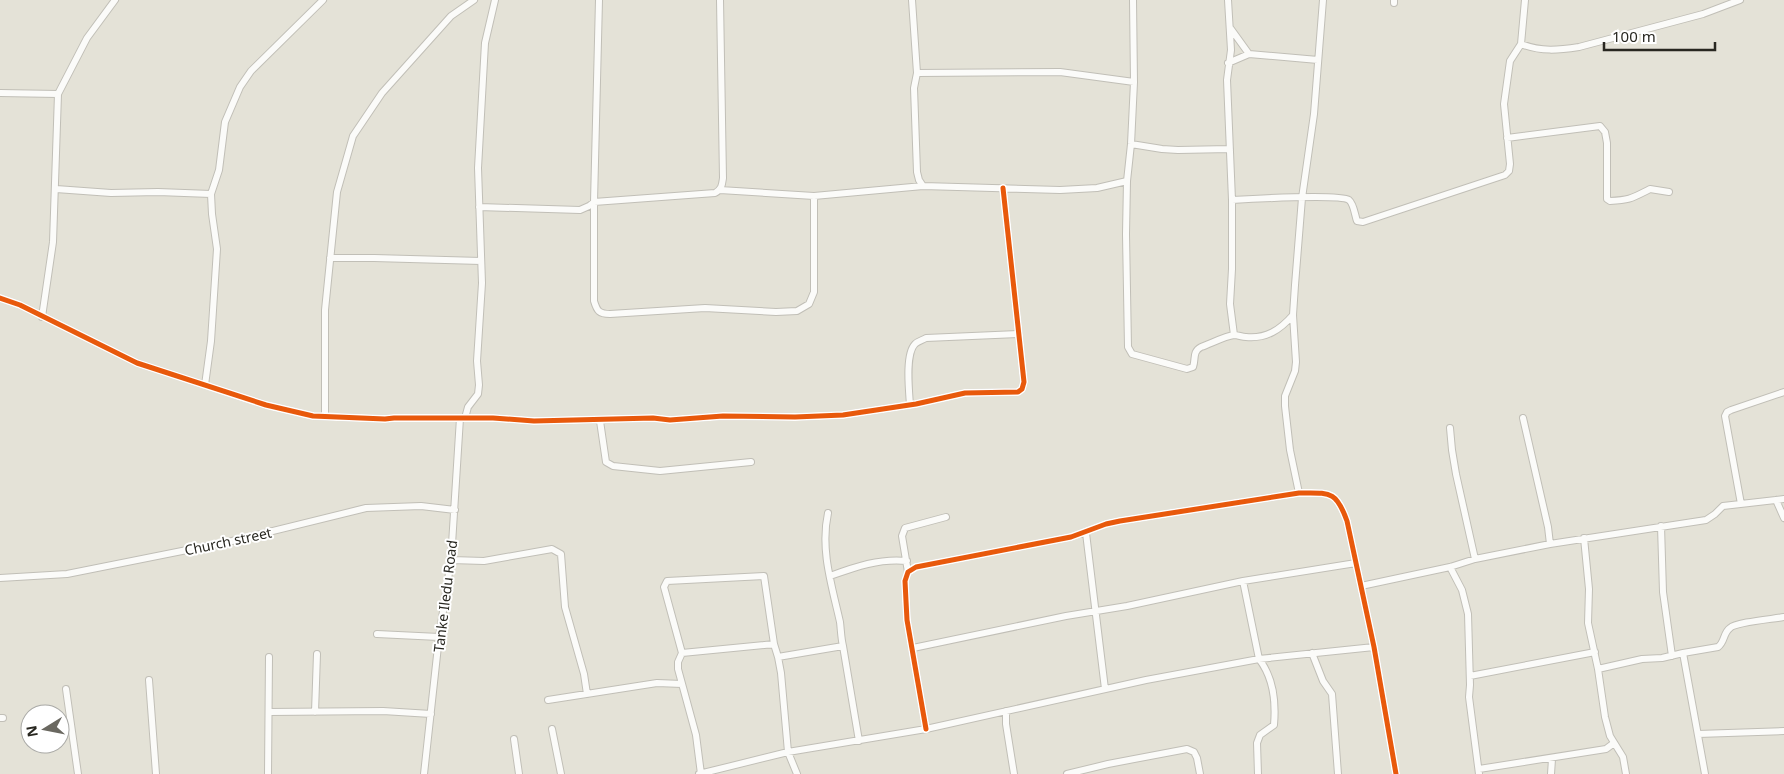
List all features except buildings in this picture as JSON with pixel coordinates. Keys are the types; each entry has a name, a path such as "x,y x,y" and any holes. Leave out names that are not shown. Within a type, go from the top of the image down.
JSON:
{"street":[{"path":"42,317 53,242 58,94 87,38 115,0"},
{"path":"205,385 211,341 217,249 211,194 219,170 225,122 240,87 251,71 323,0"},
{"path":"325,416 325,310 330,258 337,192 353,136 382,92 450,16 474,0"},
{"path":"463,418 468,407 478,394 479,385 477,361 482,283 478,168 485,43 495,0"},
{"path":"599,0 594,202 594,301 597,310 602,314 705,308 797,311 809,304 814,292 814,196"},
{"path":"720,0 723,178 720,190"},
{"path":"912,0 917,73 914,88 917,172 923,186"},
{"path":"1133,0 1134,82 1127,181 1128,347 1132,354 1187,368 1193,367 1196,350 1234,335 1247,338 1260,337 1274,332 1282,328 1293,315"},
{"path":"1228,0 1231,50 1227,80 1232,200 1230,304 1234,335"},
{"path":"1299,493 1290,450 1285,396 1295,371 1296,362 1293,315 1302,198 1312,132 1323,0"},
{"path":"1232,200 1345,199 1350,201 1357,221 1363,222 1505,175 1509,171 1510,164 1504,104 1510,60 1521,44 1525,0"},
{"path":"1521,44 1534,50 1559,50 1579,47 1703,14 1740,0"},
{"path":"1230,28 1249,54"},
{"path":"1228,63 1249,54 1318,60"},
{"path":"917,73 1060,72 1134,82"},
{"path":"0,93 58,94"},
{"path":"1507,138 1600,126 1605,132 1607,143 1607,199 1610,201 1635,198 1650,189 1669,192"},
{"path":"1131,144 1178,150 1230,149"},
{"path":"479,207 580,210 594,202 715,192 720,190 814,196 923,186 1060,190 1097,188 1127,181"},
{"path":"0,298 20,305 137,363 266,405 313,416 385,419 493,418 534,421 600,421 653,418 670,420 723,416 795,417 843,415 910,405 965,393 1018,392 1022,389 1024,382 1003,188"},
{"path":"56,189 111,193 211,194"},
{"path":"330,258 481,261"},
{"path":"910,405 909,366 912,350 916,343 926,338 1019,334"},
{"path":"1741,504 1725,416 1731,410 1784,392"},
{"name":"Tanke Iledu Road","path":"424,774 439,637 451,560 463,418"},
{"path":"1522,418 1548,527 1550,544"},
{"path":"600,421 606,462 613,466 660,471 751,462"},
{"path":"1450,428 1456,474 1475,559"},
{"path":"908,572 916,567 964,557 1007,551 1071,537 1120,521 1299,493 1319,493 1334,497 1341,505 1347,522 1356,562 1374,647 1396,774"},
{"path":"1361,586 1450,567 1475,559 1550,544 1706,520 1723,506 1784,499"},
{"path":"1776,500 1784,518"},
{"name":"Church street","path":"0,578 67,574 232,541 366,508 421,506 455,510"},
{"path":"828,513 824,530 825,548 840,624 842,646 859,740"},
{"path":"926,729 907,620 905,581 908,572 902,536 905,528 946,517"},
{"path":"1661,526 1663,592 1672,656"},
{"path":"1086,532 1105,689"},
{"path":"1584,538 1588,589 1588,622 1595,652 1605,717 1614,743 1622,757 1626,774"},
{"path":"451,560 484,562 552,549 561,554 565,607 584,674 587,694"},
{"path":"830,576 878,562 907,561"},
{"path":"913,648 1066,616 1096,612 1243,582 1356,562"},
{"path":"1450,567 1462,590 1468,614 1471,718 1479,771 1606,749 1614,743"},
{"path":"797,774 788,752 781,670 774,644 764,576 667,581 664,587 682,653 678,662 696,734 700,774 788,752 926,729 1105,689 1259,658 1374,647"},
{"path":"1243,582 1259,658 1266,667 1270,680 1275,717 1274,724 1260,735 1257,743 1258,774"},
{"path":"1598,669 1642,659 1718,648 1726,633 1734,626 1784,617"},
{"path":"377,634 439,637"},
{"path":"682,653 774,644"},
{"path":"778,657 842,646"},
{"path":"1470,676 1595,652"},
{"path":"1683,652 1705,774"},
{"path":"1312,653 1323,681 1332,694 1338,774"},
{"path":"315,712 317,654"},
{"path":"268,774 269,657"},
{"path":"149,680 156,774"},
{"path":"548,700 657,683 682,684"},
{"path":"66,689 78,774"},
{"path":"269,712 384,711 431,714"},
{"path":"1006,711 1006,724 1014,774"},
{"path":"552,729 560,774"},
{"path":"1698,734 1784,731"},
{"path":"514,739 519,774"},
{"path":"1067,774 1117,762 1187,749 1194,752 1200,774"},
{"path":"1551,774 1552,758"}],"cycle path":[{"path":"0,298 20,305 137,363 266,405 313,416 385,419 493,418 534,421 653,418 670,420 723,416 795,417 843,415 916,404 965,393 1018,392 1022,389 1024,382 1003,188"},
{"path":"926,729 907,620 905,581 908,572 916,567 1071,537 1120,521 1299,493 1318,493 1330,495 1335,499 1347,521 1374,647 1396,774"}]}
